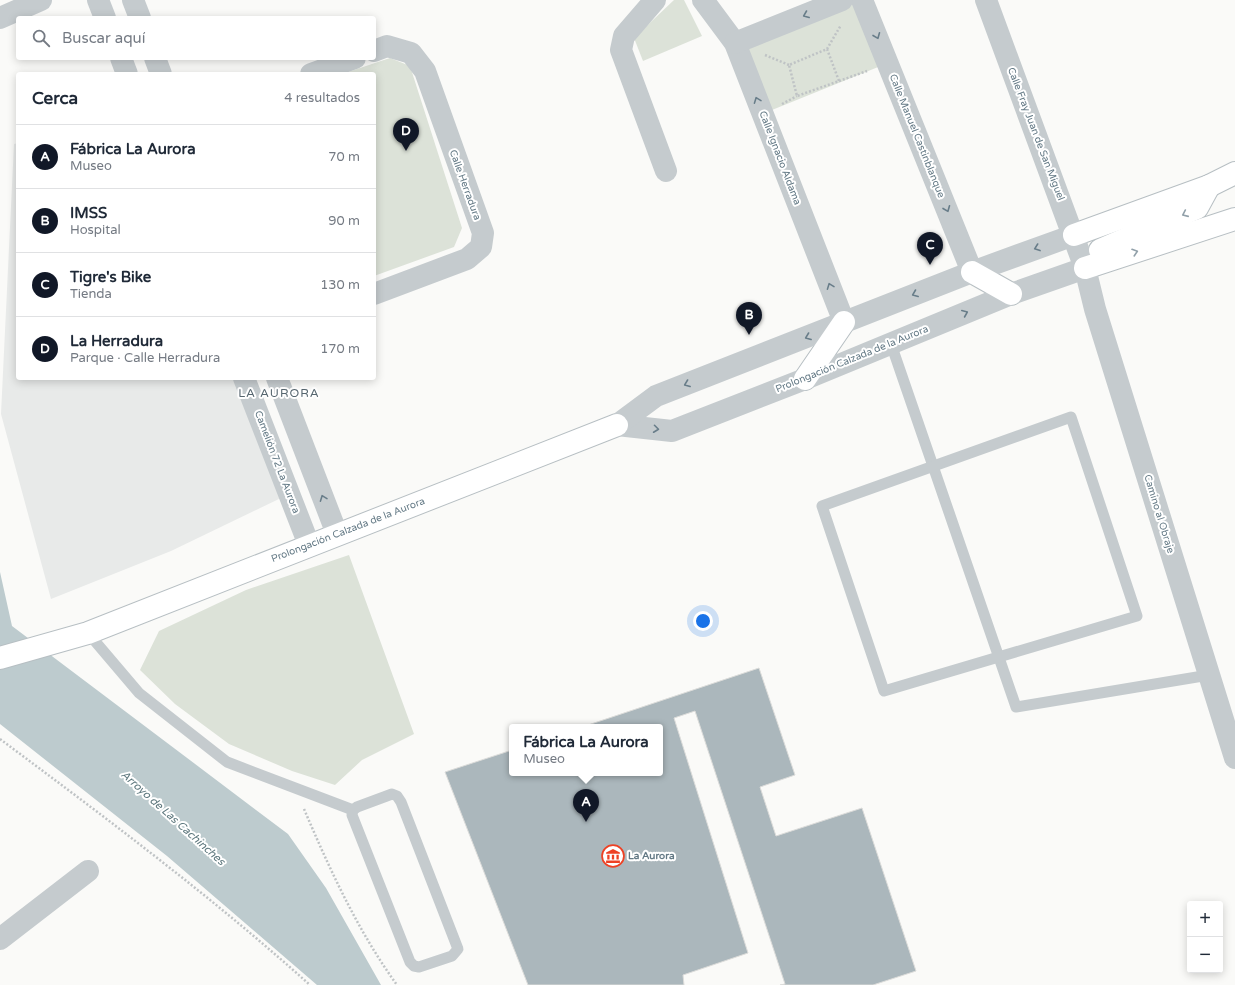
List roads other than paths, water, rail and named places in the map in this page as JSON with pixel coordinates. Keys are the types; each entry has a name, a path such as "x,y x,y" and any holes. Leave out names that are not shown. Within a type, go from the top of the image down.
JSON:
{"main road":[{"path":"1074,235 1209,186 1235,173"},
{"path":"1085,268 1095,252 1198,208 1209,186"},
{"path":"1085,268 1232,222"},
{"path":"972,272 1011,294"},
{"path":"805,379 844,322"},
{"name":"Prolongación Calzada de la Aurora","path":"0,658 83,635 617,425"}],"street":[{"path":"4,11 41,0"},
{"path":"98,0 104,16"},
{"path":"133,0 139,16"},
{"path":"655,0 624,36 622,50 666,171"},
{"name":"Calle Ignacio Aldama","path":"703,0 735,43 844,322"},
{"path":"735,43 842,0"},
{"name":"Calle Manuel Castinblanque","path":"862,0 972,272"},
{"name":"Calle Fray Juan de San Miguel","path":"986,0 1085,268"},
{"name":"Calle Herradura","path":"376,50 387,46 411,53 425,71 483,233 481,247 467,258 376,293"},
{"path":"122,60 126,72"},
{"path":"156,60 161,72"},
{"path":"317,72 350,60"},
{"name":"Prolongación Calzada de la Aurora","path":"617,425 656,396 972,272 1074,235"},
{"name":"Prolongación Calzada de la Aurora","path":"617,425 672,431 805,379 1011,294 1085,268"},
{"name":"Camino al Obraje","path":"1085,268 1095,309 1235,758"},
{"name":"Camelión 72 La Aurora","path":"245,380 309,545"},
{"path":"278,380 337,534"},
{"path":"0,939 88,871"}],"lane":[{"path":"891,344 1016,707 1209,675"},
{"path":"1071,417 1137,616 998,657 884,691 822,506 932,465 1071,417"},
{"path":"83,635 139,693 227,762 353,810"},
{"path":"392,794 397,796 404,809 458,948 456,953 420,967 414,966 410,962 352,815 353,810 357,807 392,794"}],"water":[{"name":"Arroyo de Las Cachinches","path":"0,572 12,626 288,834 326,888 381,985 317,985 167,856 0,724"}],"place":[{"name":"La Herradura","path":"406,151"},
{"name":"Tigre's Bike","path":"930,265"},
{"name":"IMSS","path":"749,335"},
{"name":"Fábrica La Aurora","path":"586,822"},
{"name":"La Aurora","path":"613,856"}],"district":[{"name":"LA AURORA","path":"279,393"}]}
